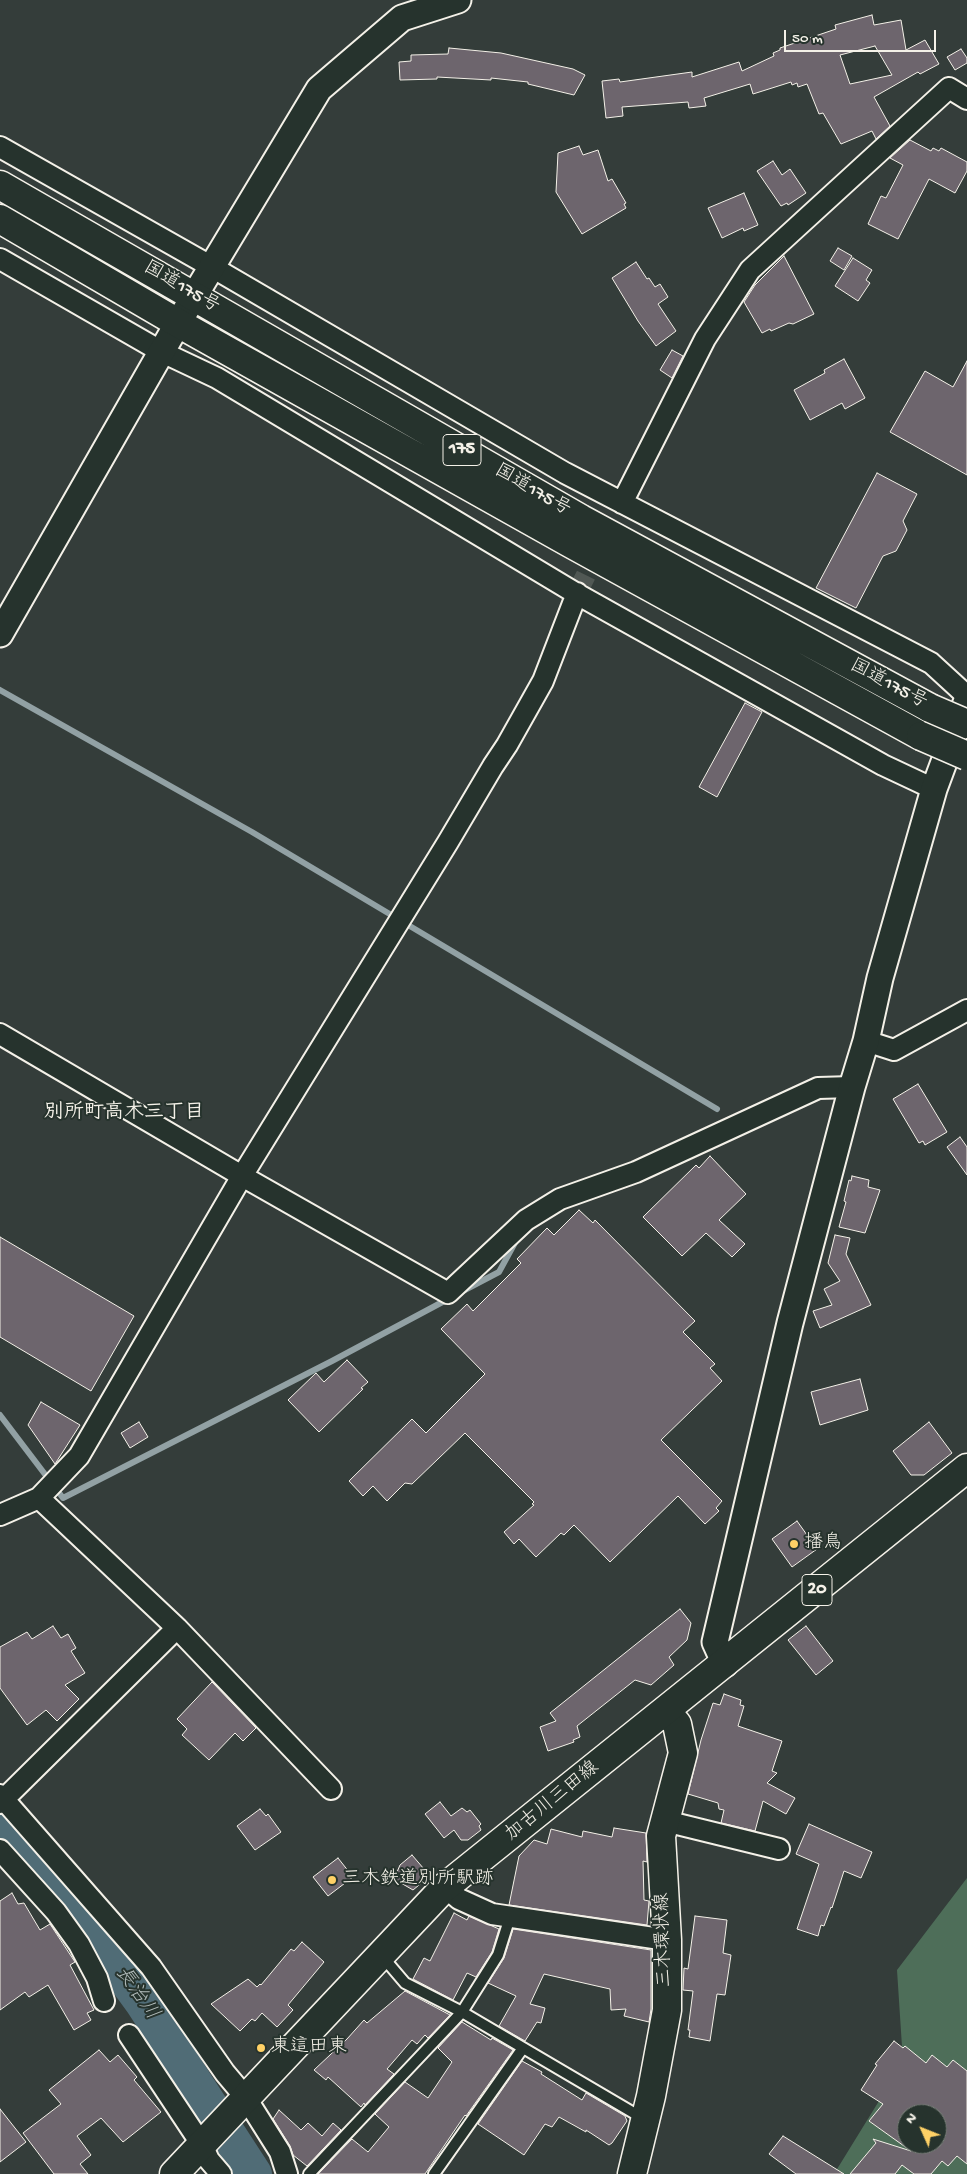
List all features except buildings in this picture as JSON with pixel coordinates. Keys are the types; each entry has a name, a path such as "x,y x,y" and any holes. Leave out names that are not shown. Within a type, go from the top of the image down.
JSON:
{"main road":[{"name":"国道175号","path":"0,185 581,519 930,708 967,724"},
{"name":"国道175号","path":"0,219 178,323 570,543 921,736 967,756"},
{"name":"加古川三田線","path":"174,2174 445,1887 967,1468"},
{"name":"三木環状線","path":"632,2174 646,2120 667,2010 667,1940 661,1836 683,1752 677,1724 666,1711"}],"street":[{"path":"0,634 178,323 319,89 397,9 458,0"},
{"path":"622,502 705,339 750,270 949,88 967,99"},
{"path":"0,147 212,267 556,468 931,663 967,698 934,789 880,978 866,1041 852,1087 790,1323 714,1642 725,1664"},
{"path":"0,259 162,352 217,378 577,593 883,765 934,789"},
{"path":"0,1515 39,1498 79,1456 242,1176 507,745 543,681 577,593"},
{"path":"866,1041 894,1050 967,1010"},
{"path":"0,1034 242,1176 448,1293 526,1220 560,1199 636,1172 818,1088 852,1087"},
{"path":"39,1498 177,1628 331,1789"},
{"path":"177,1628 1,1799 151,1967 225,2073 246,2098 280,2152 288,2174"},
{"path":"665,1821 779,1849"},
{"path":"0,1850 56,1912 79,1944 97,1978 104,2001"},
{"path":"445,1887 459,1899 492,1914 667,1940"},
{"path":"128,2035 221,2174"}],"lane":[{"path":"309,2174 462,2012 498,1955 510,1917"},
{"path":"380,1954 405,1983 462,2012 646,2120"},
{"path":"434,2174 523,2048"}],"green space":[{"path":"967,1878 967,2174 834,2174 903,2062 897,1970"}],"waterway":[{"path":"0,690 252,832 717,1109"},
{"path":"459,1293 499,1272 517,1239"},
{"path":"0,1415 63,1498 332,1361 450,1298"},
{"name":"長治川","path":"0,1829 54,1881 143,2003 254,2174"}],"tunnel":[{"path":"577,593 622,503"}],"place":[{"name":"播鳥","path":"794,1544"},
{"name":"三木鉄道別所駅跡","path":"332,1880"},
{"name":"東這田東","path":"261,2048"}],"district":[{"name":"別所町高木三丁目","path":"124,1114"}]}
